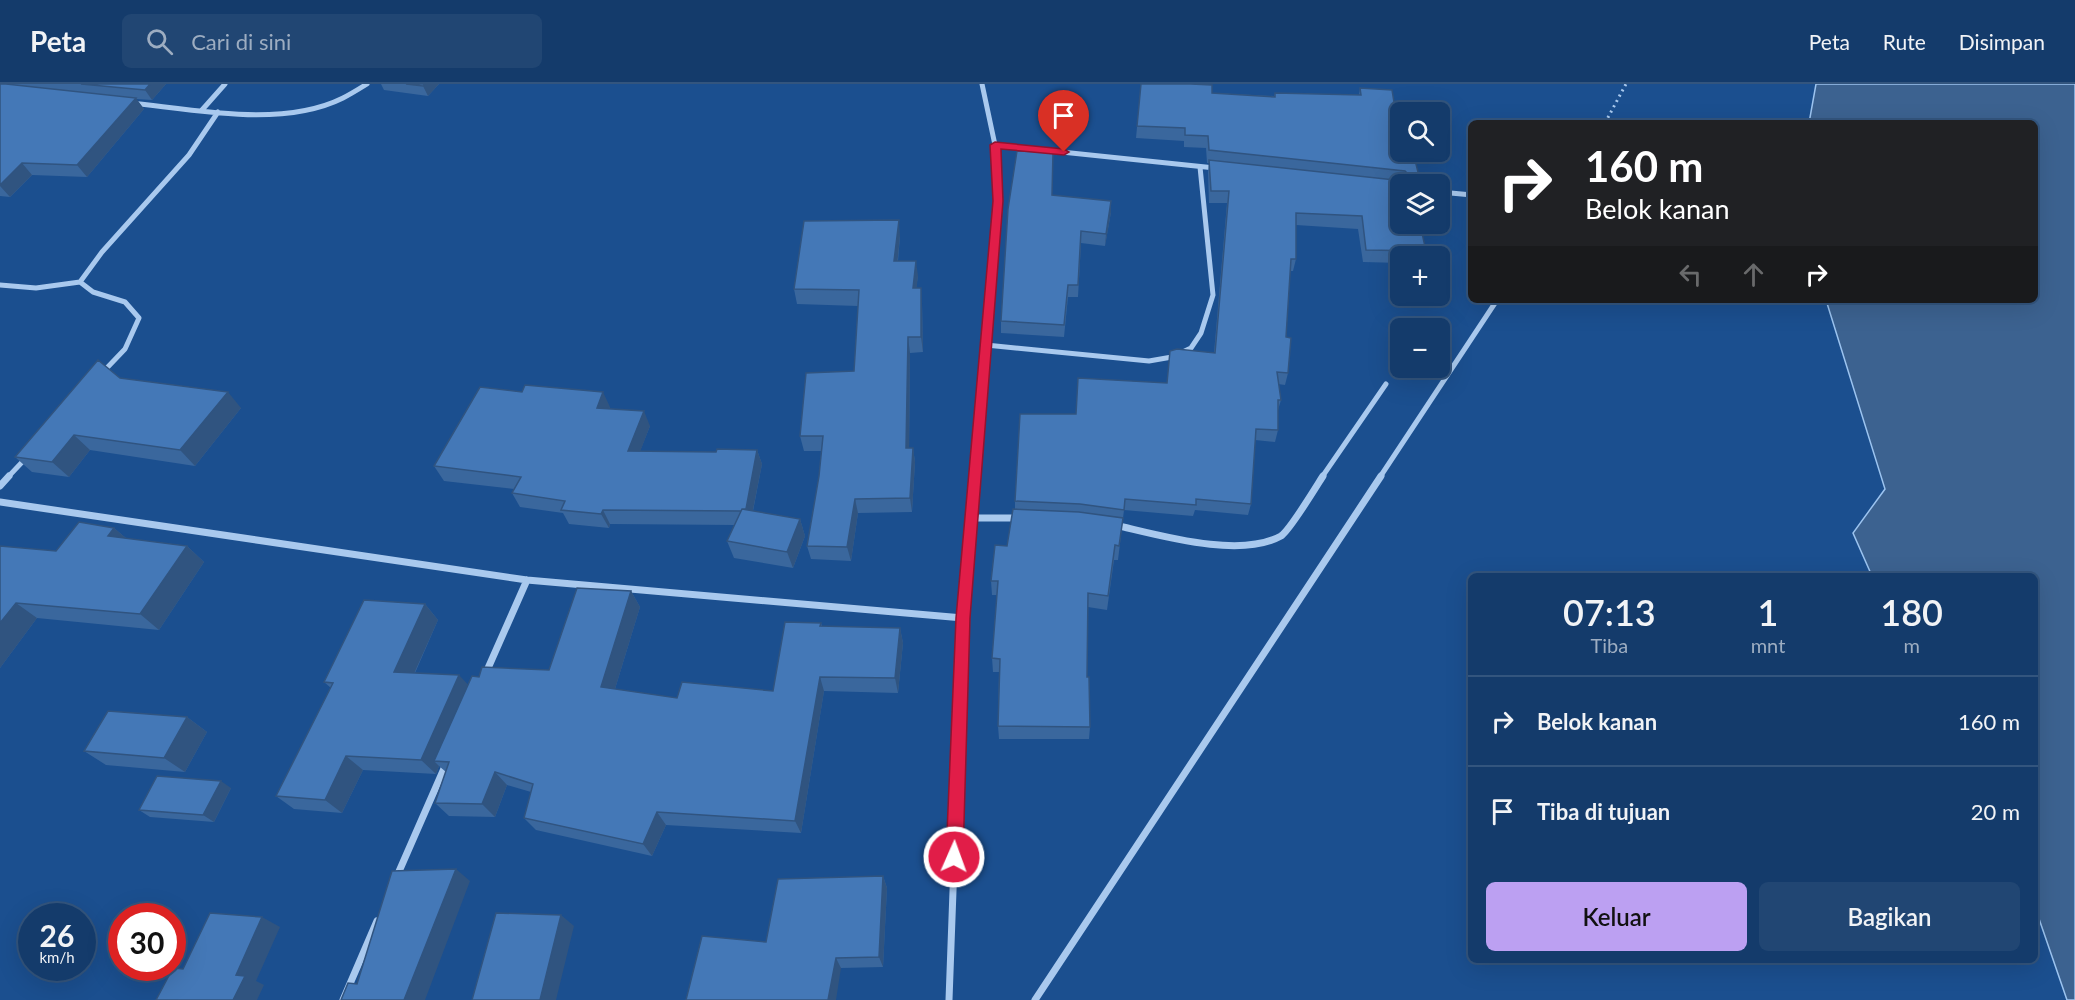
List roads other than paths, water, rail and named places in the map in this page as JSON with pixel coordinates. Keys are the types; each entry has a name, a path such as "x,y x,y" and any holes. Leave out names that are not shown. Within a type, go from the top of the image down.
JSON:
{"street":[{"path":"204,110 225,84"},
{"path":"131,103 217,112 297,113 328,105 358,91 367,84"},
{"path":"949,1000 963,618 998,201 995,145 982,84"},
{"path":"80,282 102,252 189,155 217,112"},
{"path":"995,145 1224,169"},
{"path":"986,345 1149,361 1172,357 1191,348 1201,333 1213,296 1200,166"},
{"path":"1450,193 1468,195"},
{"path":"0,285 36,288 80,282 93,292 125,302 139,318 124,349 101,374"},
{"path":"1035,1000 1495,303"},
{"path":"1111,524 1174,538 1222,545 1265,544 1283,535 1386,384"},
{"path":"0,486 31,452"},
{"path":"0,502 527,580 963,618"},
{"path":"971,518 1029,518"},
{"path":"480,687 527,580"},
{"path":"395,881 452,752"},
{"path":"343,1000 381,914"}],"water":[{"path":"1816,84 2075,84 2075,1000 2067,1000 2038,916 2038,573 1871,573 1853,533 1885,489 1827,303 2038,303 2038,120 1810,120"}]}
